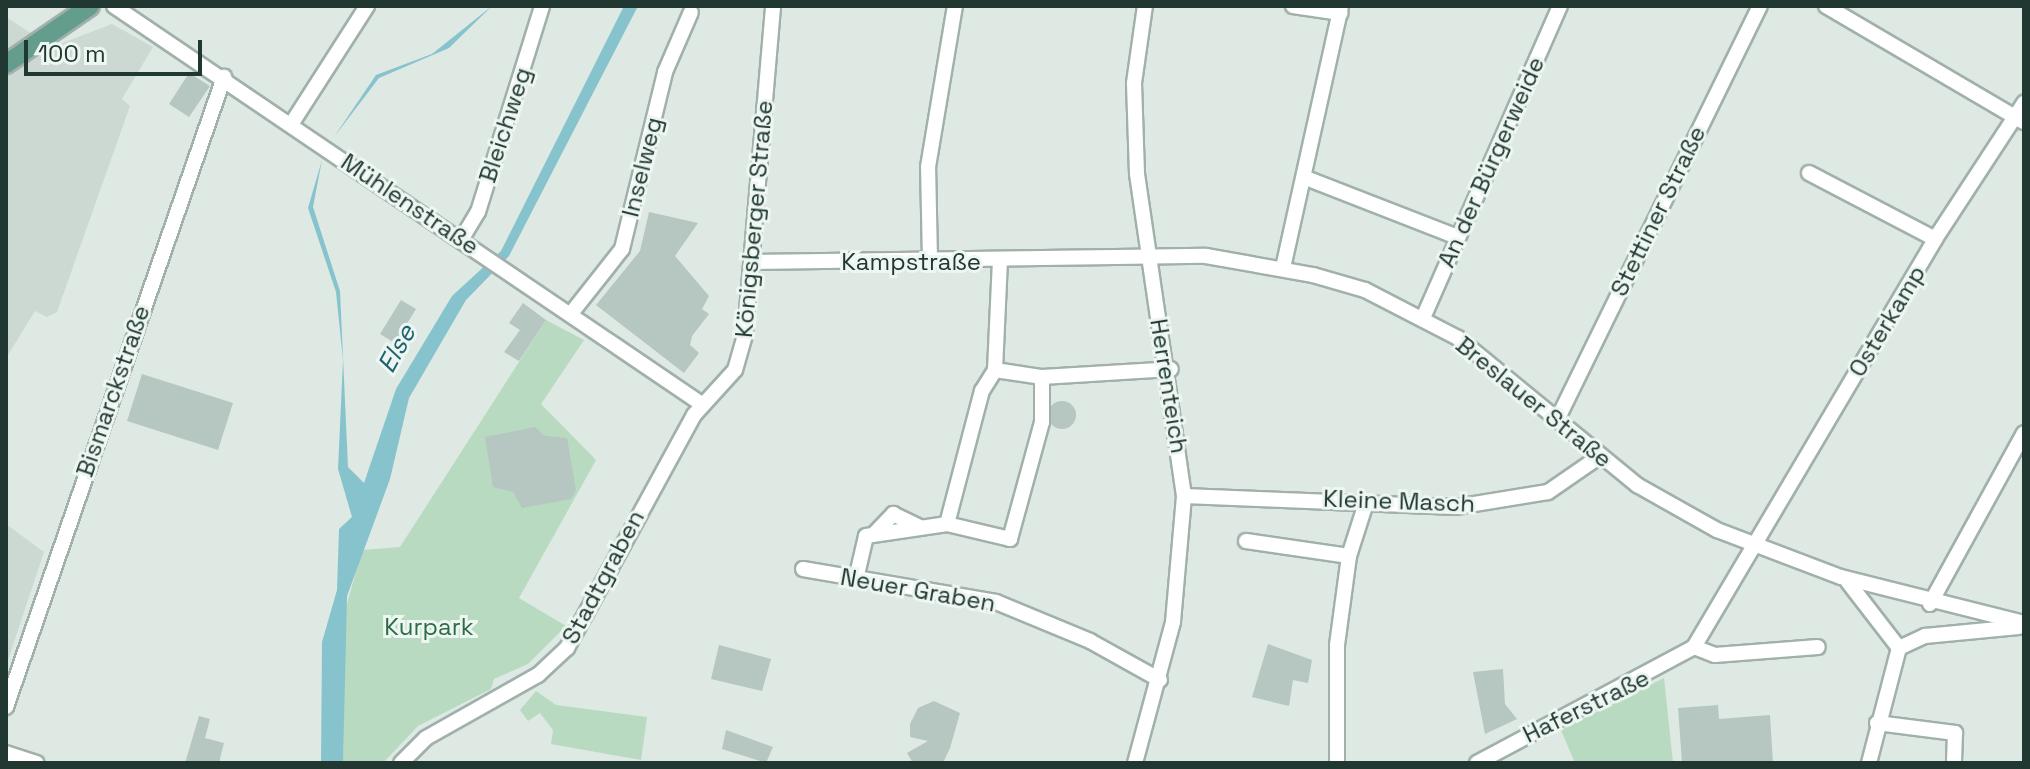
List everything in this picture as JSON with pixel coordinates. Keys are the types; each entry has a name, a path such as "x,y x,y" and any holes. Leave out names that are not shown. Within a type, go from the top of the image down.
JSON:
{"main road":[{"path":"6,64 90,6"}],"street":[{"name":"Mühlenstraße","path":"114,6 224,77 482,254 573,311 698,410"},
{"path":"292,123 367,6"},
{"name":"Bleichweg","path":"461,240 478,212 542,6"},
{"name":"Königsberger Straße","path":"698,410 725,385 741,353 773,6"},
{"path":"930,260 928,167 955,6"},
{"name":"Herrenteich","path":"1135,763 1160,680 1184,496 1171,369 1146,257 1134,83 1145,6"},
{"path":"1283,268 1306,178 1341,10 1293,6"},
{"name":"An der Bürgerweide","path":"1423,318 1560,6"},
{"name":"Stettiner Straße","path":"1558,418 1760,6"},
{"path":"1826,6 2022,113"},
{"name":"Inselweg","path":"573,311 622,249 665,72 691,12"},
{"name":"Bismarckstraße","path":"6,707 224,77"},
{"name":"Osterkamp","path":"1755,543 1935,239 2022,113"},
{"path":"1809,173 1935,239"},
{"path":"1306,178 1457,237"},
{"name":"Breslauer Straße","path":"1072,260 1206,256 1283,268 1365,290 1423,318 1558,418 1600,456 1661,501 1841,577 1930,604 2024,624"},
{"name":"Kampstraße","path":"751,262 1072,260"},
{"path":"947,524 982,391 995,370 1000,261"},
{"path":"995,370 1042,377 1171,369"},
{"path":"862,580 866,536 947,524 1010,539 1042,422 1042,377"},
{"name":"Stadtgraben","path":"401,763 426,738 538,675 567,648 698,410"},
{"path":"1930,604 2024,433"},
{"name":"Kleine Masch","path":"1184,496 1366,503 1507,502 1561,487 1600,456"},
{"path":"1337,763 1337,645 1349,556 1366,503"},
{"path":"1246,541 1349,556"},
{"path":"1755,543 1694,647 1715,655 1818,647"},
{"name":"Neuer Graben","path":"803,569 996,602 1090,641 1160,680"},
{"name":"Breslauer Straße","path":"1841,577 1876,611 1899,648"},
{"path":"1869,763 1899,648 1925,636 2024,624"},
{"name":"Haferstraße","path":"1481,762 1694,647"},
{"path":"1877,723 1955,733 1954,763"},
{"path":"6,753 36,763"}],"shaded area":[{"path":"6,17 52,47 112,24 153,47 122,99 130,106 57,312 47,317 35,311 8,355"},
{"path":"6,524 44,552 6,666"}],"green space":[{"name":"Kurpark","path":"546,320 584,340 541,404 596,460 519,598 566,626 528,664 494,679 491,689 418,726 383,763 343,763 345,611 362,550 400,547"},
{"path":"1664,678 1673,763 1575,763 1561,730"},
{"path":"536,691 556,705 647,717 641,760 551,744 553,730 540,713 528,721 520,710"}],"water":[{"path":"492,6 449,48 379,78 334,137 376,75 432,54"},
{"path":"624,6 638,6 509,256 466,300 409,398 390,479 347,596 343,763 321,763 322,642 337,590 339,529 352,517 338,469 343,360 336,292 308,208 322,160 313,207 340,291 348,467 364,483 396,389 452,296 501,251"}],"building":[{"path":"189,73 210,86 189,117 169,104"},
{"path":"649,212 698,223 675,256 709,296 702,309 709,314 692,336 690,345 699,353 684,373 596,305 640,251"},
{"path":"401,300 416,309 395,343 380,334"},
{"path":"523,303 546,320 519,361 504,352 520,330 509,323"},
{"path":"142,374 233,403 218,450 127,421"},
{"path":"1062,401 1072,405 1076,415 1072,425 1062,429 1052,425 1048,415 1052,405"},
{"path":"535,427 545,436 567,438 576,490 571,499 522,508 513,492 493,487 485,437"},
{"path":"1268,644 1312,660 1308,683 1293,680 1289,706 1252,697"},
{"path":"719,645 771,659 762,691 711,679"},
{"path":"1503,669 1505,704 1517,719 1485,734 1473,672"},
{"path":"934,701 960,713 950,748 943,763 913,763 907,753 928,741 910,737 910,724 918,708"},
{"path":"1718,705 1719,719 1770,715 1773,763 1682,763 1678,708"},
{"path":"199,716 210,719 205,738 224,743 219,763 185,763"},
{"path":"726,730 773,747 766,763 722,749"}],"water label":[{"name":"Else","path":"397,349"}]}
